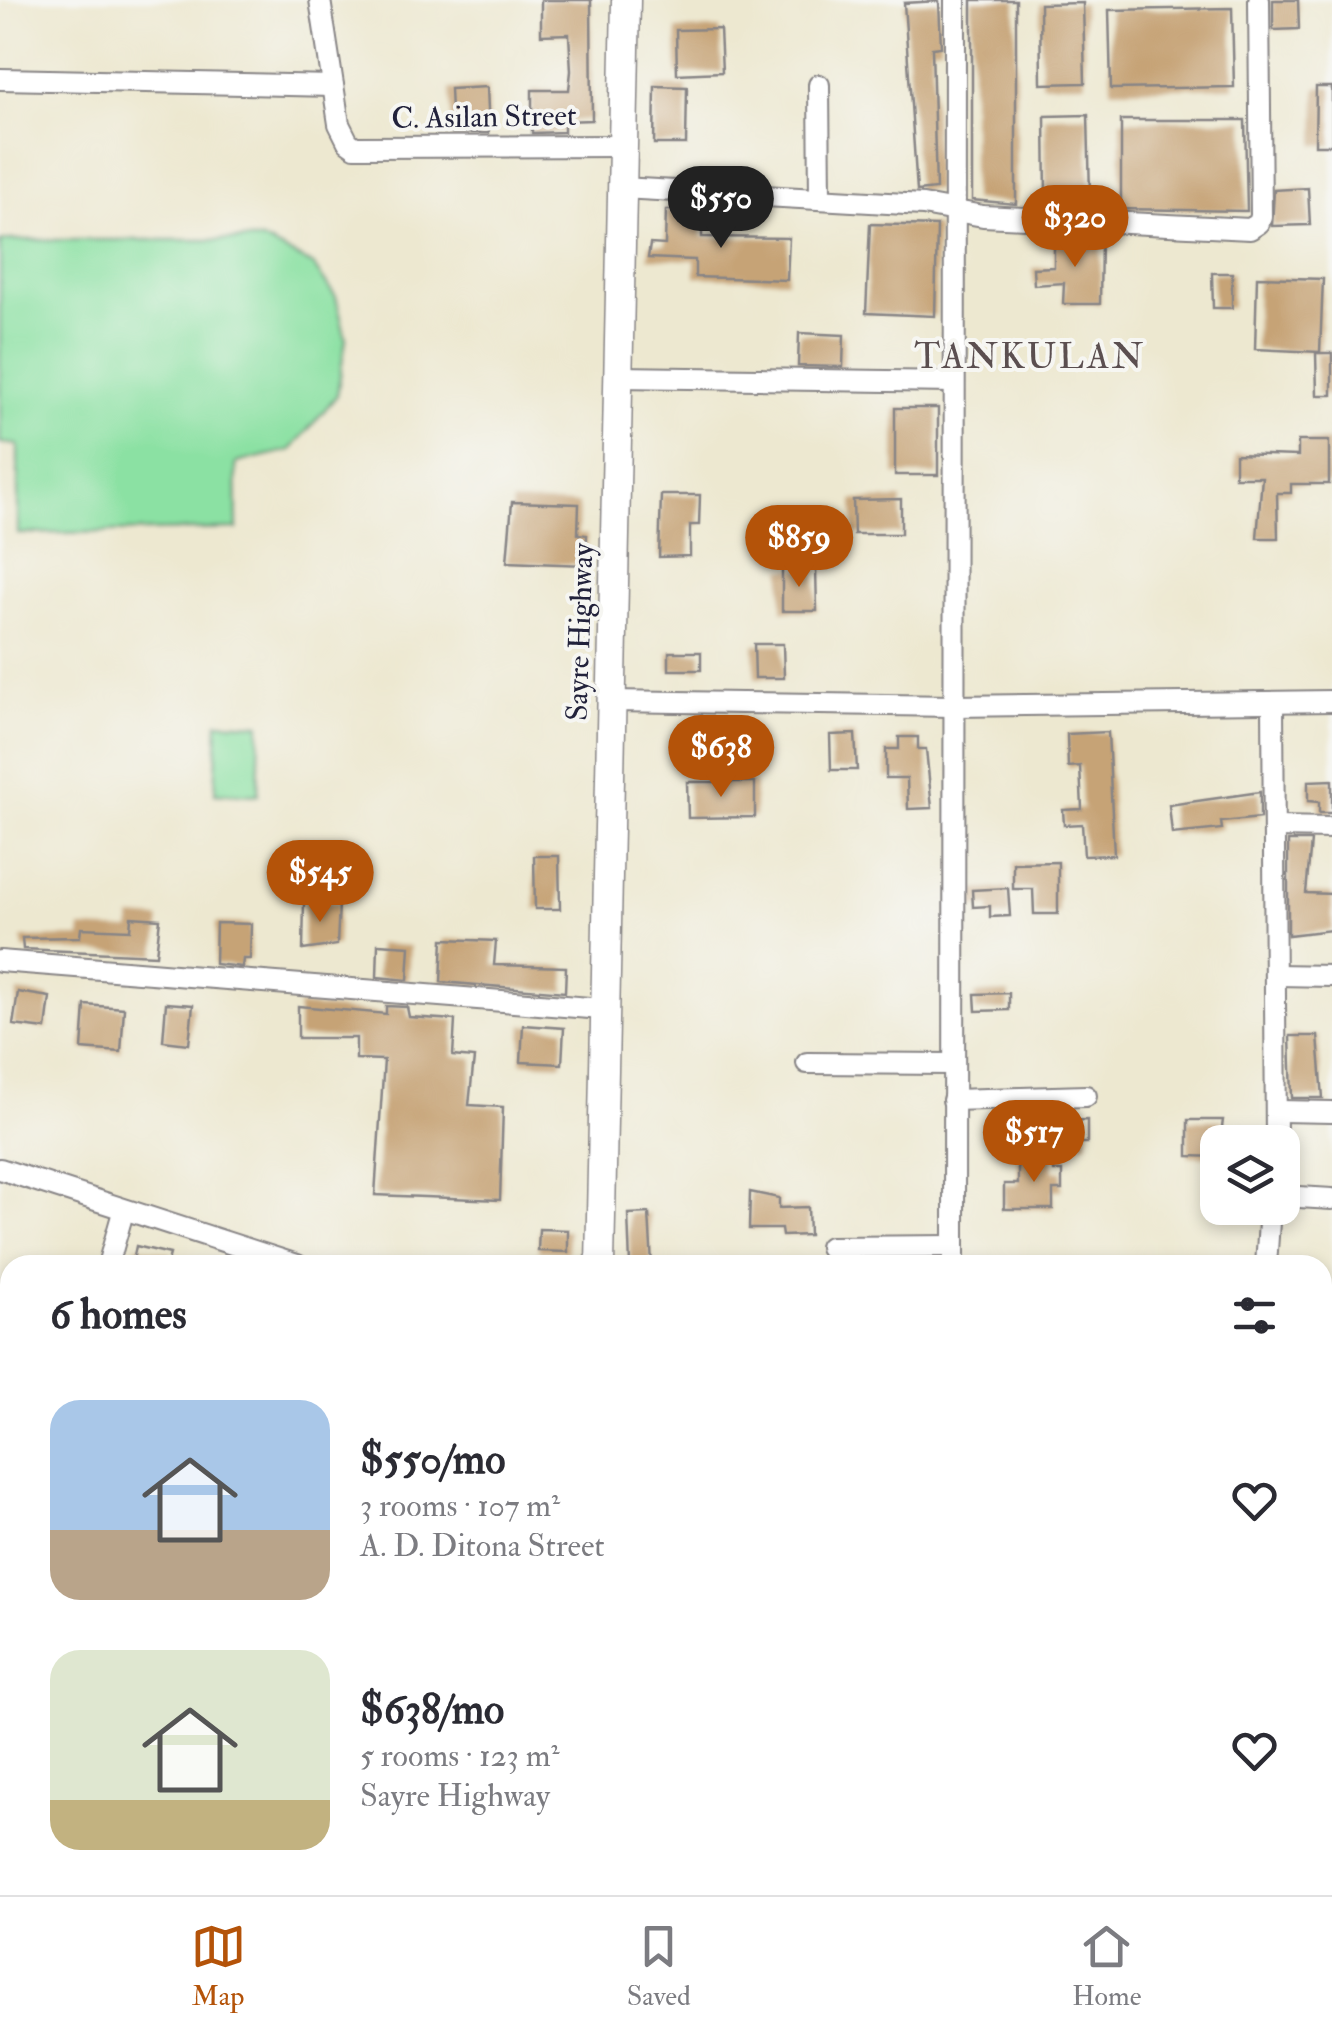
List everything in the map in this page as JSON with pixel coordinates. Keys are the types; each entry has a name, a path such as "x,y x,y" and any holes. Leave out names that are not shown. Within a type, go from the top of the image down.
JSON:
{"highway":[{"name":"Sayre Highway","path":"600,1255 602,1009 626,0"}],"street":[{"path":"0,80 333,86 320,0"},
{"path":"954,1255 955,0"},
{"path":"622,188 820,199 1031,219 1240,230 1256,226 1260,216 1259,0"},
{"path":"819,85 820,199"},
{"name":"C. Asilan Street","path":"333,86 339,124 348,142 365,149 623,146"},
{"path":"619,377 954,382"},
{"path":"611,701 954,706 1332,701"},
{"path":"1272,703 1278,1125"},
{"path":"1274,827 1332,828"},
{"path":"0,961 602,1009"},
{"path":"1277,975 1332,976"},
{"path":"806,1062 953,1064"},
{"path":"953,1100 1086,1096"},
{"path":"1279,1112 1332,1112"},
{"path":"0,1169 264,1255"},
{"path":"1300,1197 1332,1199"},
{"path":"111,1255 123,1212"},
{"path":"1267,1255 1269,1225"},
{"path":"830,1247 940,1255"}],"green space":[{"path":"262,240 312,264 336,297 346,339 337,395 291,450 236,463 237,529 18,534 18,445 0,443 0,242"},
{"path":"218,722 260,724 258,795 215,793"}],"building":[{"path":"541,0 591,0 592,120 564,121 564,132 532,133 532,90 569,90 571,71 569,34 541,35"},
{"path":"972,0 1016,0 1016,204 972,200"},
{"path":"1273,0 1298,0 1299,29 1273,30"},
{"path":"939,1 941,47 932,48 936,189 917,191 904,3"},
{"path":"1083,3 1085,83 1041,84 1040,4"},
{"path":"1232,8 1234,87 1111,89 1109,10"},
{"path":"720,29 722,72 677,74 676,30"},
{"path":"655,86 687,87 686,144 654,144"},
{"path":"487,87 489,133 452,133 450,89"},
{"path":"1316,87 1332,87 1332,145 1315,145"},
{"path":"1088,115 1090,196 1046,197 1045,116"},
{"path":"1121,120 1245,120 1247,211 1121,209"},
{"path":"1308,188 1310,225 1272,226 1274,190"},
{"path":"666,210 702,210 702,237 789,238 787,280 695,277 695,260 648,258 650,244 665,245"},
{"path":"870,224 937,226 935,316 866,313"},
{"path":"1054,238 1101,238 1100,304 1063,304 1064,283 1034,285 1033,268 1054,267"},
{"path":"1212,273 1232,273 1232,308 1213,308"},
{"path":"1257,277 1323,279 1320,352 1255,349"},
{"path":"799,333 844,335 843,367 798,366"},
{"path":"1316,353 1332,353 1332,395 1317,395"},
{"path":"895,408 938,408 938,475 895,475"},
{"path":"1298,441 1329,441 1329,484 1291,484 1291,493 1277,493 1278,538 1257,538 1262,477 1235,477 1235,454 1298,456"},
{"path":"661,495 700,495 699,525 690,525 690,556 659,557"},
{"path":"901,499 901,534 854,534 853,500"},
{"path":"512,502 579,504 578,534 587,535 586,565 507,562"},
{"path":"782,569 816,569 817,611 782,611"},
{"path":"754,644 783,644 784,678 755,678"},
{"path":"669,652 701,652 701,670 669,670"},
{"path":"1108,732 1114,855 1084,856 1082,824 1064,825 1063,810 1082,809 1080,766 1068,767 1067,734"},
{"path":"855,734 857,770 831,770 830,735"},
{"path":"899,737 918,737 918,749 926,749 932,808 908,809 907,778 886,778 886,749 899,749"},
{"path":"1332,780 1332,813 1319,813 1319,802 1308,801 1308,781"},
{"path":"687,782 755,782 755,817 688,818"},
{"path":"1260,792 1260,818 1221,822 1222,829 1172,834 1169,805"},
{"path":"1288,841 1311,841 1306,893 1332,894 1332,930 1288,935"},
{"path":"534,856 559,856 560,909 535,909"},
{"path":"1058,862 1058,914 1034,914 1033,889 1013,889 1013,863"},
{"path":"1008,888 1010,916 990,917 990,906 973,907 972,890"},
{"path":"304,902 339,903 337,945 303,950"},
{"path":"131,917 160,919 156,955 23,949 22,938 80,937 81,928 130,930"},
{"path":"216,923 251,924 250,959 243,959 242,967 215,964"},
{"path":"443,939 496,941 494,965 566,967 565,992 441,982"},
{"path":"378,944 410,946 408,980 377,977"},
{"path":"18,992 50,997 46,1029 13,1025"},
{"path":"1009,993 1009,1010 976,1011 975,994"},
{"path":"166,1003 193,1005 189,1044 163,1041"},
{"path":"85,1005 124,1008 121,1052 82,1049"},
{"path":"298,1006 386,1014 386,1006 407,1007 409,1017 455,1020 453,1056 474,1058 469,1105 503,1107 500,1200 375,1195 384,1060 356,1059 356,1038 298,1038"},
{"path":"523,1025 564,1028 562,1064 521,1062"},
{"path":"1290,1036 1318,1036 1323,1098 1292,1098"},
{"path":"1087,1120 1087,1143 1057,1143 1056,1121"},
{"path":"1188,1120 1223,1120 1222,1125 1200,1125 1200,1156 1188,1156"},
{"path":"1018,1157 1053,1157 1054,1171 1062,1171 1062,1190 1053,1190 1053,1209 1004,1209 1004,1184 1018,1184"},
{"path":"750,1192 779,1198 779,1208 808,1207 809,1235 782,1236 781,1229 749,1229"},
{"path":"649,1213 651,1255 630,1255 628,1214"},
{"path":"539,1229 568,1230 568,1252 538,1251"},
{"path":"136,1246 170,1254 170,1255 134,1255"}],"district":[{"name":"TANKULAN","path":"1030,357"}]}
